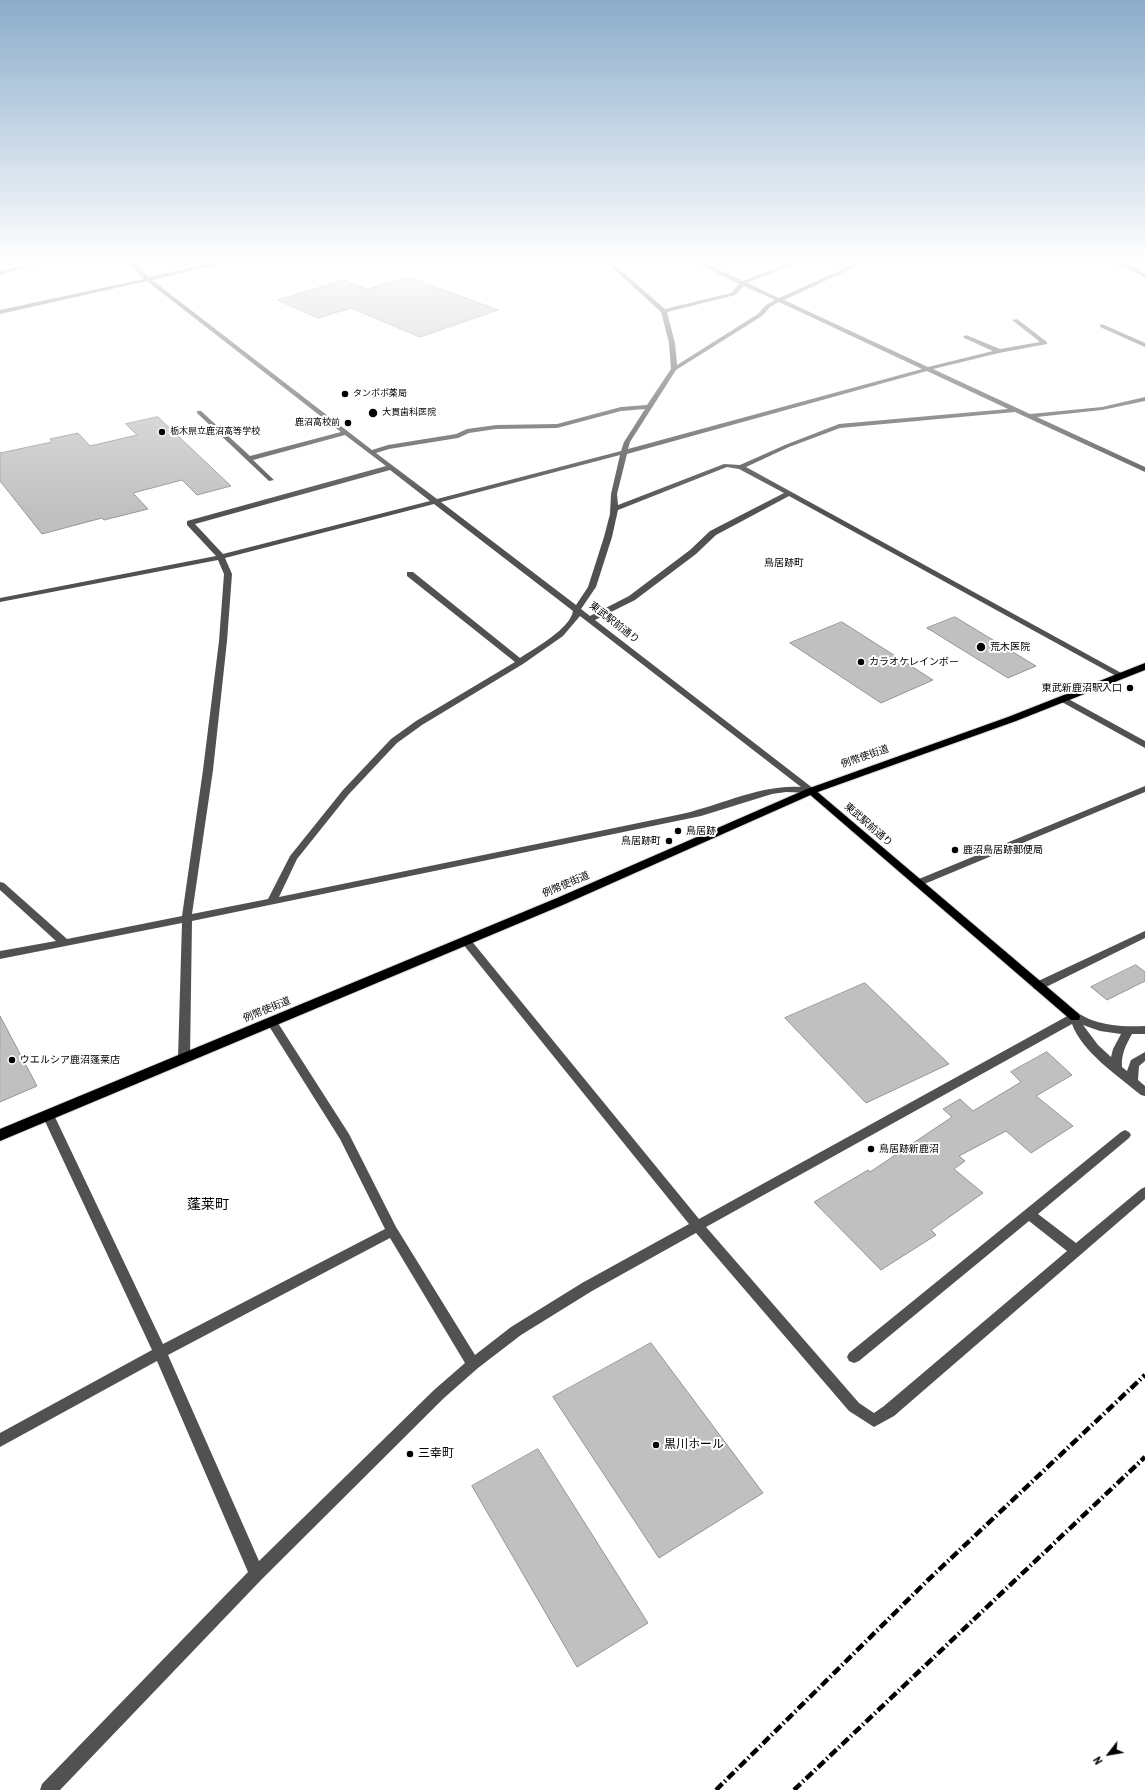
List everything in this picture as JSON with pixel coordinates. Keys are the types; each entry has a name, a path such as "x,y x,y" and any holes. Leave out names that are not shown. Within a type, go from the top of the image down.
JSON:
{"highway":[{"name":"例幣使街道","path":"0,1135 466,941 722,832 811,791 1063,699 1145,666"}],"main road":[{"name":"東武駅前通り","path":"811,791 1074,1017"}],"street":[{"name":"東武駅前通り","path":"232,345 590,619 811,791"},
{"path":"672,345 674,369"},
{"path":"272,902 293,858 346,792 394,741 419,723 520,662 560,634 572,622 577,610 592,587 608,537 614,509 614,494 619,469 627,442 651,407 674,369 713,345"},
{"path":"873,345 1145,470"},
{"path":"984,345 999,351"},
{"path":"0,600 221,557 625,452 926,369 999,351 1036,345"},
{"path":"1028,416 1083,411 1145,399"},
{"path":"371,452 388,447 458,436 467,431 496,428 557,426 621,409 651,407"},
{"path":"741,467 787,446 839,426 1016,410"},
{"path":"199,412 271,480"},
{"path":"248,459 347,433"},
{"path":"614,509 726,465 741,467 1121,675"},
{"path":"184,1058 187,917 208,770 223,641 228,574 221,557 190,523 391,467"},
{"path":"590,619 632,598 693,552 713,532 790,493"},
{"path":"410,574 520,662"},
{"path":"1063,699 1145,745"},
{"path":"0,955 187,917 272,902 702,813 771,791 786,789 811,791"},
{"path":"918,883 1145,789"},
{"path":"0,885 64,942"},
{"path":"1038,986 1145,934"},
{"path":"466,941 697,1225 854,1407 874,1420 889,1411 1145,1192"},
{"path":"48,1790 257,1574 439,1394 473,1364 516,1331 553,1307 697,1225 1074,1017"},
{"path":"1074,1017 1091,1024 1128,1032 1145,1030"},
{"path":"1074,1017 1077,1028 1091,1044 1116,1068 1145,1092"},
{"path":"272,1023 345,1137 392,1231 473,1364"},
{"path":"1116,1068 1115,1057 1118,1047 1128,1032"},
{"path":"1132,1081 1132,1065 1134,1062 1145,1056"},
{"path":"48,1115 160,1352 257,1574"},
{"path":"854,1357 1125,1135"},
{"path":"1029,1214 1077,1251"},
{"path":"0,1440 160,1352 392,1231"}],"building":[{"path":"158,417 231,486 197,495 182,480 133,493 148,509 104,520 102,518 42,534 0,481 0,453 52,442 50,439 78,433 90,446 137,435 126,424"},
{"name":"荒木医院","path":"955,617 1036,666 1008,678 927,628"},
{"name":"カラオケレインボー","path":"842,622 933,680 881,703 790,643"},
{"path":"1136,965 1145,972 1145,981 1107,1000 1091,987"},
{"path":"865,983 949,1064 866,1103 785,1018"},
{"name":"ウエルシア鹿沼蓬莱店","path":"0,1016 37,1086 0,1102"},
{"path":"1047,1052 1072,1075 1036,1096 1073,1126 1031,1153 1006,1131 959,1156 965,1161 954,1169 983,1193 931,1230 936,1235 881,1270 814,1202 868,1170 870,1172 952,1117 943,1109 960,1099 973,1111 1021,1082 1011,1072"},
{"name":"黒川ホール","path":"651,1343 763,1493 659,1558 553,1397"},
{"path":"538,1449 648,1623 577,1667 472,1486"}],"railway":[{"path":"716,1790 928,1580 1145,1375"},
{"path":"794,1790 1145,1457"}],"place":[{"name":"タンポポ薬局","path":"345,394"},
{"name":"大貫歯科医院","path":"373,413"},
{"name":"鹿沼高校前","path":"348,423"},
{"name":"栃木県立鹿沼高等学校","path":"162,432"},
{"name":"荒木医院","path":"981,647"},
{"name":"カラオケレインボー","path":"861,662"},
{"name":"東武新鹿沼駅入口","path":"1130,688"},
{"name":"鳥居跡","path":"678,831"},
{"name":"鳥居跡町","path":"669,841"},
{"name":"鹿沼鳥居跡郵便局","path":"955,850"},
{"name":"ウエルシア鹿沼蓬莱店","path":"12,1060"},
{"name":"鳥居跡新鹿沼","path":"871,1149"},
{"name":"黒川ホール","path":"656,1445"},
{"name":"三幸町","path":"410,1454"}],"district":[{"name":"鳥居跡町","path":"784,563"},
{"name":"蓬莱町","path":"208,1205"}]}
